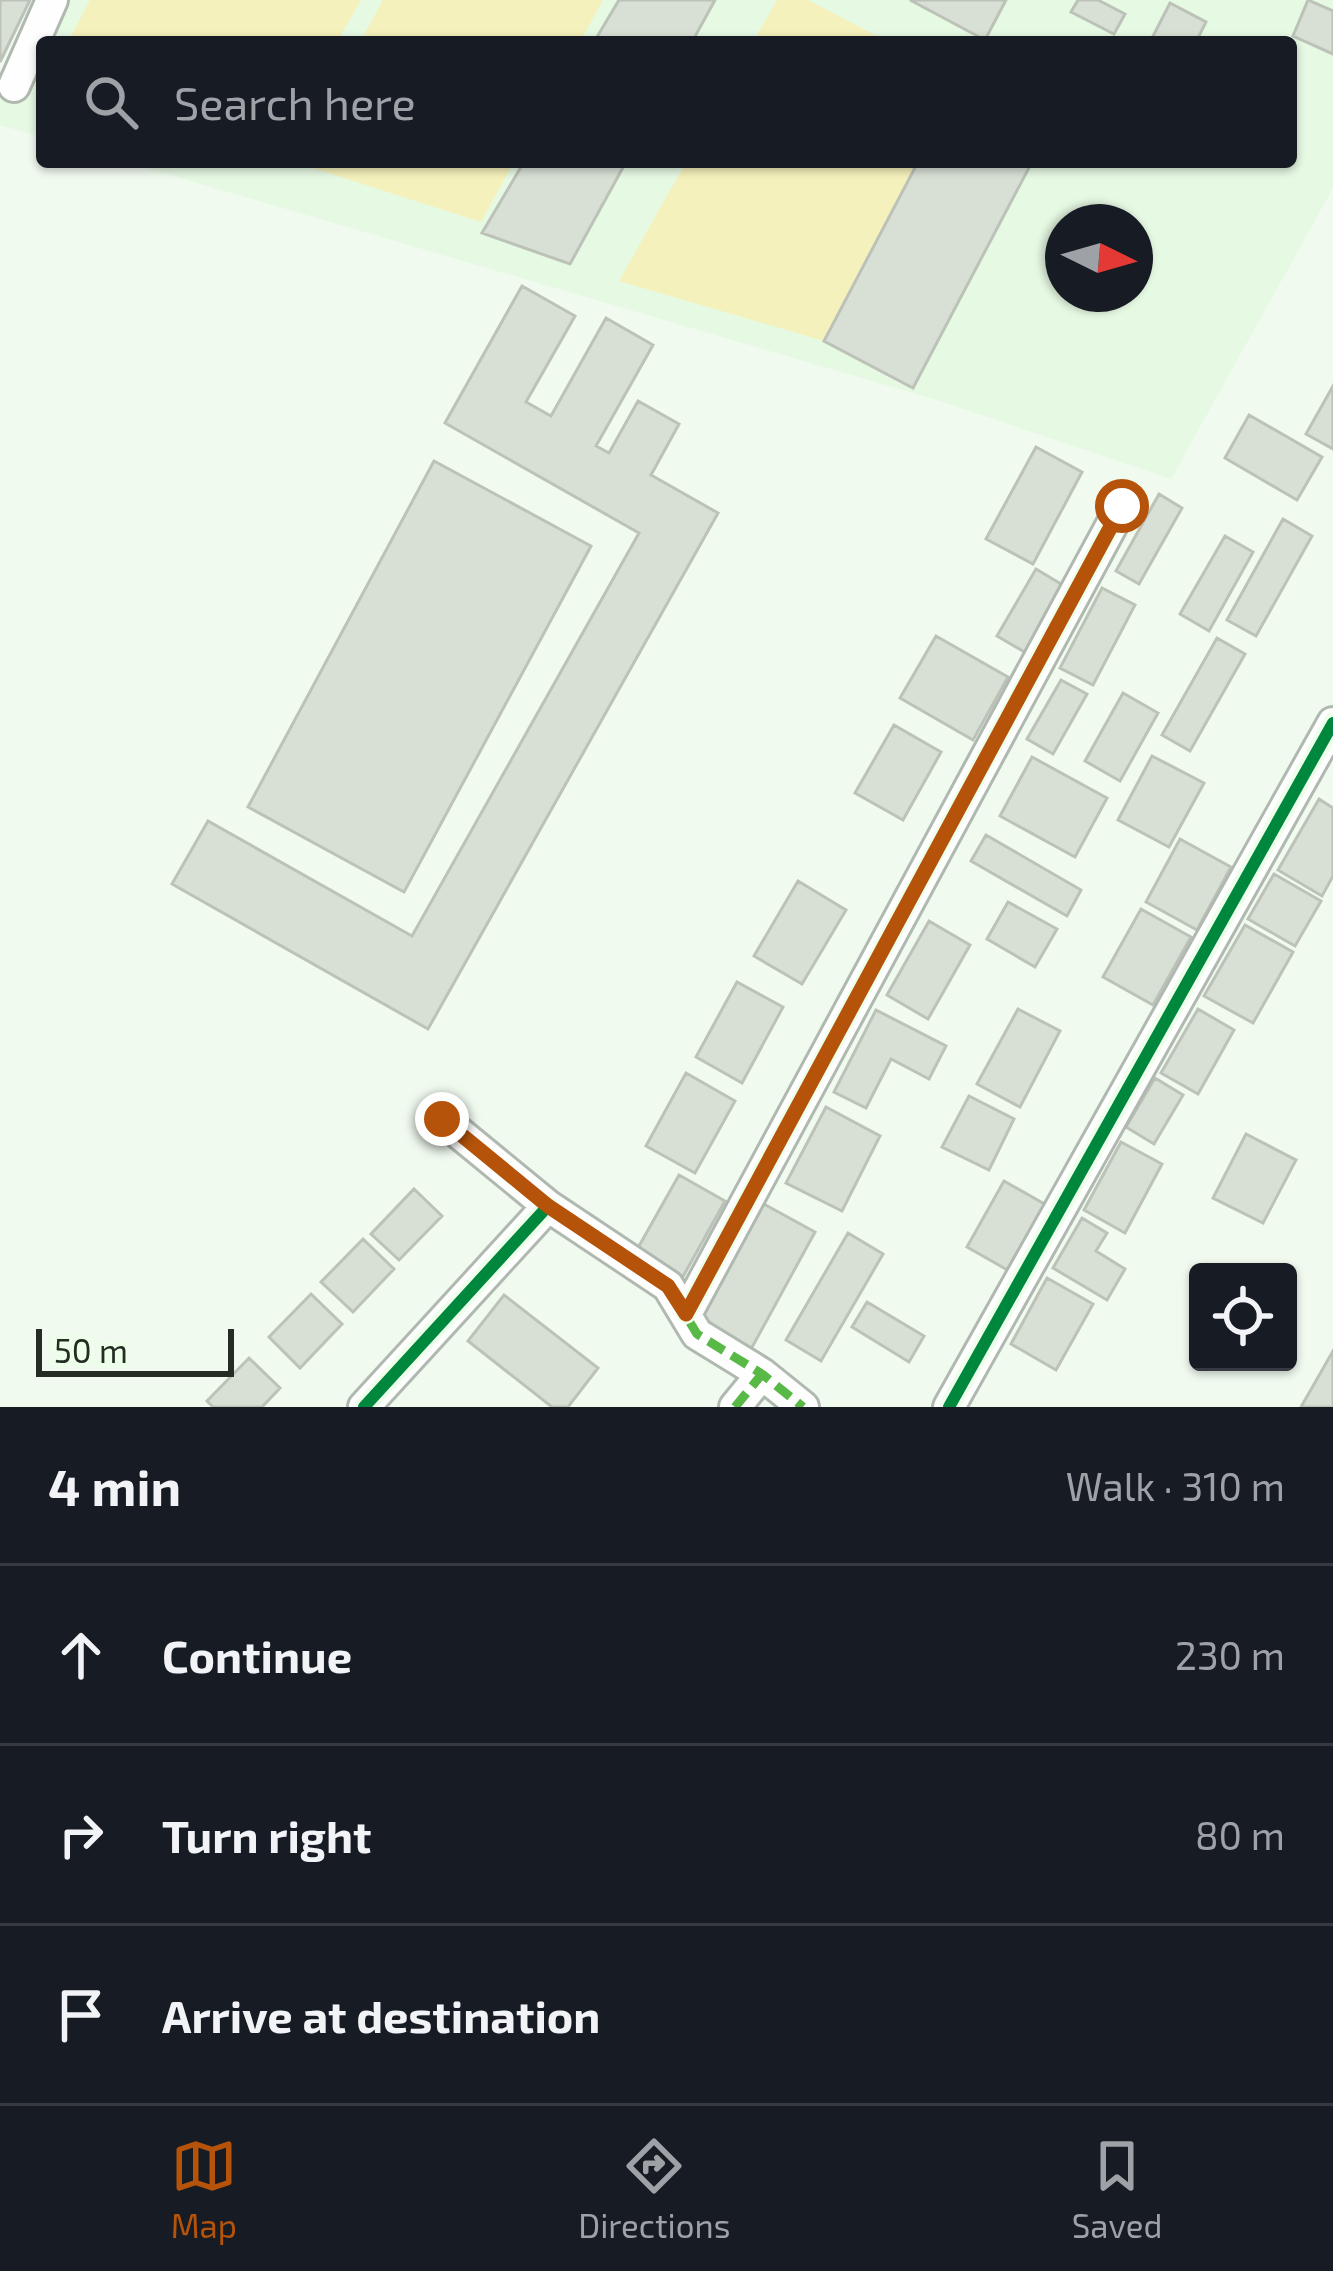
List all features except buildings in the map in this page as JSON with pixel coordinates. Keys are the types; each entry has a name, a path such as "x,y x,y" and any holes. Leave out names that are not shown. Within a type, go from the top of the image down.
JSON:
{"street":[{"path":"36,36 52,0"},
{"path":"14,86 36,36"},
{"path":"686,1314 1122,506"},
{"path":"949,1407 1333,724"},
{"path":"442,1119 548,1206 668,1286 697,1334 762,1373 803,1407"},
{"path":"364,1407 548,1206"},
{"path":"735,1407 762,1373"}],"shaded area":[{"path":"39,0 1333,0 1333,188 1171,479 937,400 146,168 1297,168 1297,36 36,36 36,135 0,125 0,88"},
{"path":"90,0 361,0 340,36 71,36"},
{"path":"383,0 603,0 583,36 363,36"},
{"path":"777,0 808,0 877,36 756,36"},
{"path":"313,168 511,168 481,222"},
{"path":"683,168 915,168 824,341 619,281"}],"marked path":[{"path":"442,1119 548,1206 668,1286 697,1334 762,1374 803,1407"},
{"path":"735,1407 762,1374"}],"cycle path":[{"path":"686,1314 1122,506"},
{"path":"949,1407 1333,723"},
{"path":"364,1407 548,1206"}],"route":[{"path":"442,1119 548,1206 668,1286 686,1314 1122,506"}]}
